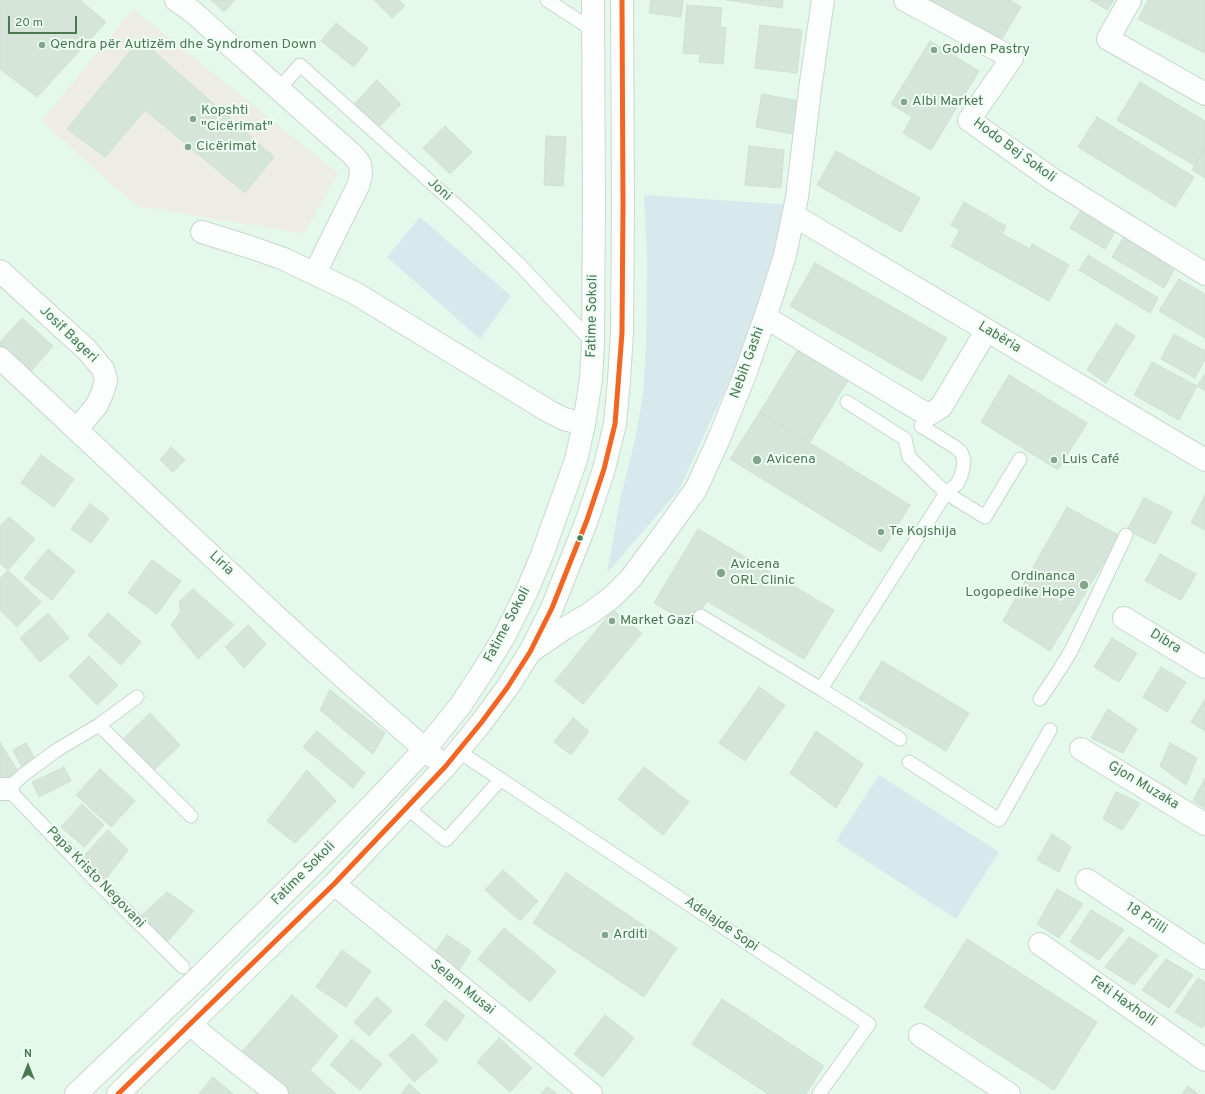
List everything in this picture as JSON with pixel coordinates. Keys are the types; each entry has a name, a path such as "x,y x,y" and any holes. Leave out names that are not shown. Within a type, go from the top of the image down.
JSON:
{"street":[{"path":"176,0 193,12 354,156 360,164 361,175 358,186 315,273"},
{"name":"Fatime Sokoli","path":"76,1094 199,977 313,865 425,749 460,706 483,671 504,637 526,593 542,555 576,460 584,424 591,379 593,343 594,206 593,0"},
{"name":"Fatime Sokoli","path":"118,1094 334,884 407,808 451,759 481,723 507,688 530,652 552,608 587,520 604,469 615,424 621,349 623,206 622,0"},
{"name":"Nebih Gashi","path":"530,652 611,598 631,578 696,489 718,441 741,384 785,255 797,197 822,0"},
{"name":"Hodo Bej Sokoli","path":"905,0 1012,58 969,120 1052,179 1205,274"},
{"path":"1130,0 1108,39 1205,94"},
{"name":"Labëria","path":"793,215 1205,460"},
{"path":"202,232 284,259 315,273 362,297 550,412 564,419 584,424"},
{"name":"Josif Bageri","path":"0,270 86,349 103,370 106,380 103,392 97,405 77,429"},
{"path":"765,317 928,415 941,406 987,330"},
{"name":"Liria","path":"0,358 280,620 425,749 451,759"},
{"path":"568,484 596,493"},
{"name":"Dibra","path":"1124,618 1205,667"},
{"name":"Gjon Muzaka","path":"1081,749 1205,824"},
{"name":"18 Prilli","path":"1087,880 1205,958"},
{"name":"Selam Musai","path":"334,884 532,1044 591,1094"},
{"name":"Feti Haxholli","path":"1040,944 1205,1060"},
{"path":"191,1024 206,1038 277,1094"},
{"path":"920,1035 1009,1094"}],"lane":[{"path":"547,0 593,30"},
{"name":"Joni","path":"279,89 300,65 475,222 520,265 593,343"},
{"path":"847,402 905,439 909,457 946,493 985,516 1020,459"},
{"path":"821,689 946,493 957,484 961,476 964,468 964,460 961,452 921,426"},
{"path":"1040,699 1071,651 1126,535"},
{"path":"701,616 900,739"},
{"name":"Papa Kristo Negovani","path":"137,697 99,724 57,750 4,789 183,967"},
{"path":"99,724 191,816"},
{"path":"909,762 999,820 1050,730"},
{"name":"Adelajde Sopi","path":"451,759 501,779 869,1024 819,1094"},
{"path":"407,808 446,840 501,779"}],"shaded area":[{"path":"0,0 1205,0 1205,1094 0,1094"},
{"name":"Cicërimat","path":"133,9 338,173 304,234 136,206 41,121"},
{"path":"644,195 793,205 732,375 679,490 607,573 621,495 634,444 643,395 646,346 647,260"},
{"path":"420,217 511,296 480,339 387,257"},
{"path":"879,775 999,852 956,919 836,841"}],"building":[{"name":"Qendra për Autizëm dhe Syndromen Down","path":"0,0 80,0 106,22 37,97 0,69"},
{"path":"211,0 235,0 224,12"},
{"path":"374,0 399,0 405,6 392,18"},
{"path":"651,0 683,0 681,17 649,13"},
{"path":"727,0 783,0 782,8"},
{"path":"924,0 1010,0 1021,7 998,45"},
{"path":"1090,0 1114,0 1108,10"},
{"path":"1148,0 1205,0 1205,53 1138,19"},
{"path":"687,5 722,8 720,27 726,28 723,64 699,62 700,54 683,53"},
{"path":"336,23 368,48 354,67 321,41"},
{"path":"760,25 802,30 797,73 755,68"},
{"name":"Kopshti \"Cicërimat\"","path":"140,39 274,157 245,193 145,110 105,157 67,129"},
{"path":"930,41 979,71 931,150 903,133 912,117 891,104"},
{"path":"377,80 401,104 377,129 353,105"},
{"path":"1140,82 1205,121 1205,147 1194,165 1117,120"},
{"path":"762,94 799,101 793,134 756,127"},
{"path":"1097,117 1194,177 1175,207 1078,147"},
{"path":"445,126 472,152 450,174 423,148"},
{"path":"546,136 566,137 563,186 544,185"},
{"path":"749,146 784,150 781,188 745,185"},
{"path":"1205,147 1205,178 1192,170"},
{"path":"836,151 920,198 901,232 817,185"},
{"path":"964,202 1006,226 1002,234 1030,249 1032,244 1069,265 1049,301 951,246 960,230 951,225"},
{"path":"1083,207 1117,228 1105,249 1070,228"},
{"path":"1126,233 1178,263 1164,288 1112,257"},
{"path":"1088,255 1158,298 1150,313 1079,270"},
{"path":"815,263 947,338 922,381 790,306"},
{"path":"1179,279 1205,294 1205,338 1159,311"},
{"path":"22,318 53,346 28,375 0,350 0,342"},
{"path":"1116,324 1135,336 1106,383 1087,370"},
{"path":"1174,334 1205,351 1205,359 1195,378 1161,359"},
{"path":"802,343 852,374 810,442 760,412"},
{"path":"1152,362 1197,386 1179,420 1134,395"},
{"path":"1205,374 1205,391 1197,386"},
{"path":"1009,375 1087,423 1058,470 981,422"},
{"path":"760,412 910,505 881,552 730,459"},
{"path":"171,447 185,460 173,472 160,460"},
{"path":"41,455 74,479 54,507 21,483"},
{"path":"1205,495 1205,530 1191,523"},
{"path":"1144,498 1172,512 1155,544 1127,530"},
{"path":"90,504 109,518 91,543 71,529"},
{"path":"1067,507 1120,536 1050,651 1003,621"},
{"path":"9,517 35,539 8,570 0,563 0,526"},
{"path":"698,529 834,610 804,659 707,601 692,625 654,603"},
{"path":"48,549 75,571 52,600 24,578"},
{"path":"1160,554 1196,574 1181,600 1145,581"},
{"path":"152,560 181,581 157,614 128,593"},
{"path":"8,570 41,602 17,627 0,610 0,578"},
{"path":"193,589 234,625 198,659 171,625 181,611 179,602"},
{"path":"613,610 642,633 583,704 555,681"},
{"path":"48,613 69,638 40,662 20,638"},
{"path":"108,613 141,642 121,665 88,635"},
{"path":"248,625 266,644 244,668 225,647"},
{"path":"1112,638 1137,653 1119,682 1094,667"},
{"path":"89,656 118,685 97,705 69,676"},
{"path":"882,661 969,713 946,751 859,699"},
{"path":"1161,667 1186,682 1167,712 1143,697"},
{"path":"759,687 785,705 745,761 719,743"},
{"path":"330,690 385,733 373,754 320,710"},
{"path":"1205,699 1205,731 1191,722"},
{"path":"1108,709 1137,729 1123,753 1091,738"},
{"path":"150,713 180,745 153,771 123,739"},
{"path":"573,718 589,731 571,755 554,742"},
{"path":"317,731 365,773 353,788 303,747"},
{"path":"816,731 863,764 836,808 790,773"},
{"path":"0,742 19,773 2,784 0,780"},
{"path":"26,743 35,759 22,767 13,750"},
{"path":"1170,743 1197,758 1186,785 1160,766"},
{"path":"64,767 71,781 39,797 32,782"},
{"path":"644,767 689,802 663,835 618,799"},
{"path":"100,769 135,801 111,827 76,795"},
{"path":"307,770 336,801 295,843 267,821"},
{"path":"1205,778 1205,808 1193,801"},
{"path":"1116,792 1140,803 1122,830 1103,819"},
{"path":"82,804 104,825 84,847 61,827"},
{"path":"108,830 128,850 106,879 83,857"},
{"path":"1052,834 1071,847 1059,872 1037,860"},
{"path":"503,870 538,901 520,921 485,890"},
{"name":"Arditi","path":"566,873 677,948 644,997 533,923"},
{"path":"1057,889 1083,904 1059,938 1037,924"},
{"path":"167,892 194,911 168,941 140,917"},
{"path":"1091,910 1124,930 1099,960 1070,942"},
{"path":"504,928 556,971 530,1002 478,959"},
{"path":"447,935 471,951 458,972 433,955"},
{"path":"1129,937 1158,955 1134,985 1105,967"},
{"path":"967,939 1097,1022 1054,1090 924,1007"},
{"path":"342,950 371,971 346,1007 316,987"},
{"path":"1166,959 1193,975 1169,1008 1142,990"},
{"path":"1198,978 1205,982 1205,1024 1202,1028 1175,1012"},
{"path":"292,995 338,1036 310,1070 336,1094 288,1094 241,1053"},
{"path":"377,997 392,1011 369,1036 354,1022"},
{"path":"722,999 824,1066 806,1094 768,1094 692,1044"},
{"path":"445,1000 465,1016 446,1041 425,1025"},
{"path":"605,1015 634,1038 603,1077 574,1054"},
{"path":"413,1034 438,1061 414,1082 389,1055"},
{"path":"499,1038 532,1068 510,1092 477,1062"},
{"path":"352,1039 382,1064 360,1090 330,1065"},
{"path":"213,1077 233,1094 199,1094"},
{"path":"409,1084 421,1094 401,1094"},
{"path":"1188,1086 1198,1094 1182,1094"},
{"path":"547,1087 557,1094 541,1094"}],"transit line":[{"path":"118,1094 334,884 445,767 507,688 530,652 552,608 587,520 604,469 615,424 622,333 622,0"}],"place":[{"name":"Qendra për Autizëm dhe Syndromen Down","path":"42,45"},
{"name":"Golden Pastry","path":"934,50"},
{"name":"Albi Market","path":"904,102"},
{"name":"Kopshti \"Cicërimat\"","path":"193,119"},
{"name":"Cicërimat","path":"188,147"},
{"name":"Avicena","path":"757,460"},
{"name":"Luis Café","path":"1054,460"},
{"name":"Te Kojshija","path":"881,532"},
{"name":"Avicena ORL Clinic","path":"721,573"},
{"name":"Ordinanca Logopedike Hope","path":"1084,585"},
{"name":"Market Gazi","path":"612,621"},
{"name":"Arditi","path":"605,935"}]}
